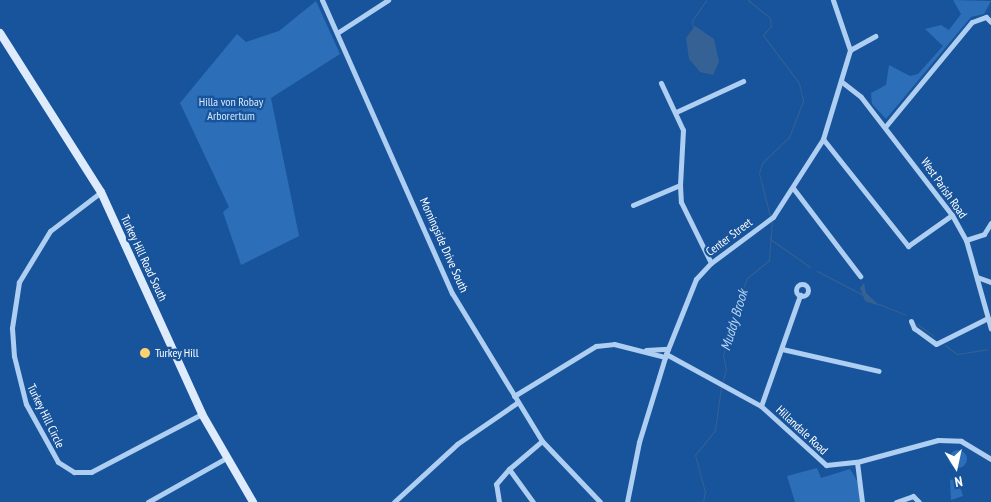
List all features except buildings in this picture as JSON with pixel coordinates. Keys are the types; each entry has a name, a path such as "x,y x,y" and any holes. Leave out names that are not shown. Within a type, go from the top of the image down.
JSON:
{"street":[{"name":"Morningside Drive South","path":"322,0 452,293 542,441 600,502"},
{"path":"337,33 388,0"},
{"path":"833,0 850,50 874,36"},
{"path":"885,127 972,22 986,17 991,22"},
{"name":"Turkey Hill Road South","path":"0,33 101,192 202,414 253,502"},
{"name":"Center Street","path":"627,502 639,442 666,353 689,293 711,263 771,218 792,188 823,139 842,82 850,50"},
{"path":"676,112 743,81"},
{"name":"West Parish Road","path":"842,82 885,127 952,215 966,240 991,329"},
{"path":"661,83 676,112 684,149 680,185 681,202 711,263"},
{"path":"823,139 908,246 952,215"},
{"path":"633,205 680,185"},
{"path":"792,188 860,276"},
{"name":"Turkey Hill Circle","path":"101,192 50,231 20,282 13,314 14,356 26,404 58,462 74,472 91,472 202,414"},
{"path":"966,240 984,234 991,223"},
{"path":"977,277 991,282"},
{"path":"761,406 800,295"},
{"path":"911,320 914,328 936,344 988,318"},
{"name":"Hillandale Road","path":"514,396 596,346 614,344 639,350 666,353 761,406 821,462 831,466 857,462 948,439 991,459"},
{"path":"782,349 879,371"},
{"path":"395,502 457,444 518,402"},
{"path":"499,502 496,484 542,441"},
{"path":"148,502 226,458"},
{"path":"857,462 862,502"},
{"path":"510,469 533,502"},
{"path":"896,502 913,496 919,502"}],"green space":[{"path":"953,0 991,1 984,14 971,17 886,119 872,104 871,93 886,85 889,65 910,76 918,74 943,46 925,29 941,25 949,30 961,14"},
{"name":"Hilla von Robay Arborertum","path":"316,1 340,54 271,98 299,236 241,265 223,212 229,207 180,103 237,34 246,42 279,31"},
{"path":"958,450 964,453 967,459 964,465 958,468 952,465 949,459 952,453"},
{"path":"817,468 821,478 850,469 861,487 859,502 795,502 787,476"},
{"path":"957,478 963,496 951,500 950,480"}],"shaded area":[{"path":"695,26 714,39 719,62 713,75 700,72 689,59 686,38"},
{"path":"864,283 866,293 880,306 865,301 860,288"}],"waterway":[{"path":"693,27 692,21 706,0"},
{"name":"Muddy Brook","path":"748,0 770,18 771,26 763,35 799,83 803,101 789,137 762,163 759,173 770,216"},
{"name":"Muddy Brook","path":"722,383 726,370 723,355 734,312 747,278 769,260 772,219"},
{"path":"770,239 810,267"},
{"path":"817,271 865,296"},
{"path":"879,304 906,315"},
{"path":"917,324 934,336"},
{"path":"945,345 957,354 988,349"},
{"name":"Muddy Brook","path":"703,502 705,492 695,455 715,430 721,387"}],"place":[{"name":"Turkey Hill","path":"145,353"}]}
